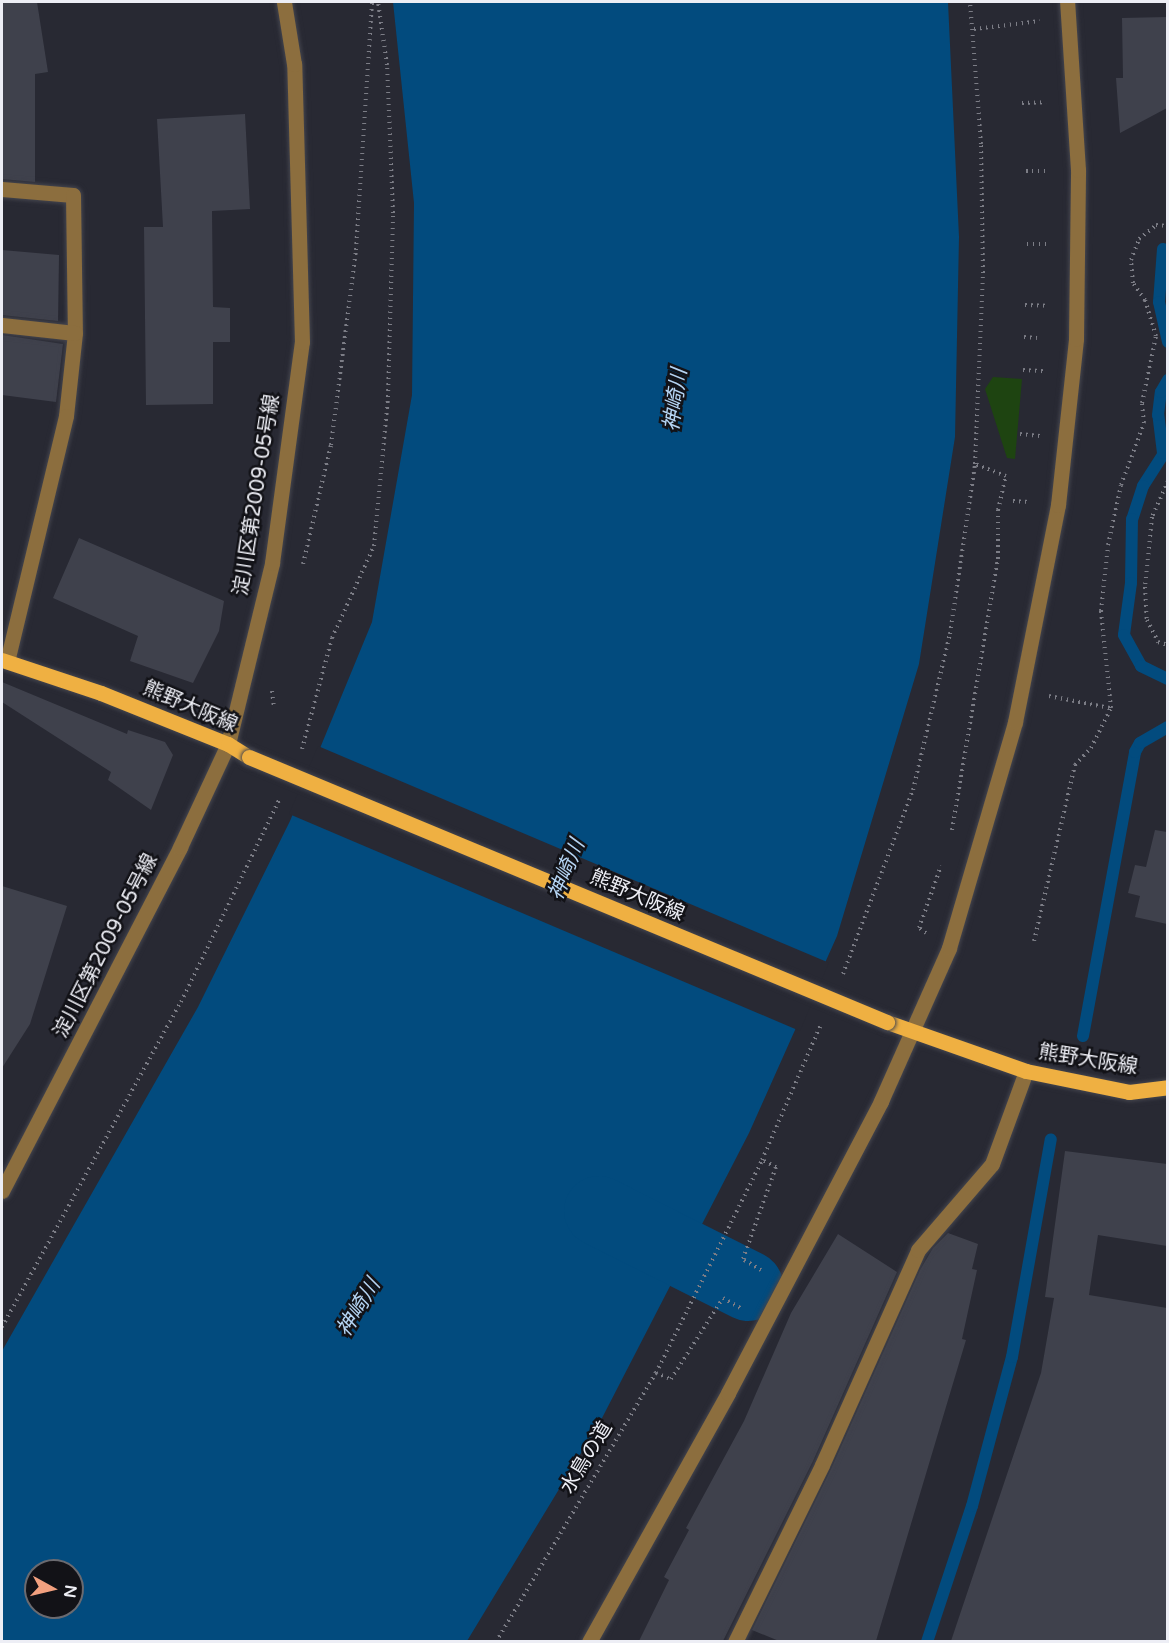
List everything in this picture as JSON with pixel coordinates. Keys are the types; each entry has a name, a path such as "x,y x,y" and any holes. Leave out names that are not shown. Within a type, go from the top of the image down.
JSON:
{"main road":[{"name":"熊野大阪線","path":"4,661 101,693 228,744 249,757 887,1022 1026,1071 1129,1092 1167,1087"}],"street":[{"name":"淀川区第2009-05号線","path":"2,1191 180,847 228,744 272,563 302,342 294,64 284,2"},
{"path":"589,1641 728,1393 915,1031 949,948 1015,722 1058,505 1076,339 1078,170 1067,2"},
{"path":"2,189 73,195 75,333 66,416 4,661"},
{"path":"2,325 75,333"},
{"path":"735,1641 822,1465 918,1250 992,1164 1026,1071"}],"path":[{"path":"301,569 331,445 356,250 372,2"},
{"path":"840,981 913,790 950,634 975,464 984,273 974,29 970,2"},
{"path":"974,29 1020,23"},
{"path":"1022,103 1048,102"},
{"path":"1026,171 1051,171"},
{"path":"1034,941 1075,765 1091,748 1111,708 1101,611 1108,544 1121,484 1144,423 1142,403 1156,336 1144,300 1133,283 1131,261 1140,239 1156,225 1167,226"},
{"path":"1027,244 1051,244"},
{"path":"1025,305 1048,306 1048,316"},
{"path":"1024,338 1038,338"},
{"path":"1023,370 1045,371 1046,360"},
{"path":"1020,434 1041,436"},
{"path":"950,840 998,559 998,510 1006,476 975,464"},
{"path":"1167,481 1152,517 1144,587 1146,620 1158,642 1167,645"},
{"path":"1013,501 1031,503"},
{"path":"274,682 274,708"},
{"path":"1049,696 1111,708"},
{"path":"942,862 919,928 949,948"},
{"name":"水鳥の道","path":"496,1641 656,1372 762,1160 826,1012"},
{"path":"743,1260 776,1167 762,1160"},
{"path":"656,1372 671,1379 723,1298"}],"green space":[{"path":"993,377 1022,379 1015,459 1007,458 985,389"}],"water":[{"name":"神崎川","path":"393,2 948,2 959,237 955,437 919,664 837,936 749,1133 601,1420 467,1641 2,1642 2,1351 198,1007 290,821 372,622 412,395 414,203"}],"pier":[{"path":"318,746 829,963 800,1031 289,814"}],"building":[{"path":"2,2 37,2 48,72 35,74 35,182 2,179"},
{"path":"1167,17 1167,108 1120,133 1116,78 1123,78 1122,18"},
{"path":"245,114 250,209 212,211 213,307 230,308 230,342 213,342 213,404 146,405 144,227 163,227 157,119"},
{"path":"2,250 59,255 58,321 2,315"},
{"path":"2,335 63,344 56,402 2,395"},
{"path":"79,538 224,601 219,631 193,683 130,661 138,636 53,598"},
{"path":"2,682 127,734 128,730 165,742 173,755 151,810 108,780 111,772 2,702"},
{"path":"1155,830 1167,832 1167,924 1135,917 1140,896 1128,893 1135,865 1146,867"},
{"path":"2,886 67,906 30,1024 2,1068"},
{"path":"1065,1151 1167,1164 1167,1246 1098,1235 1089,1295 1167,1308 1167,1641 951,1641 1041,1373 1054,1298 1045,1297"},
{"path":"948,1233 978,1244 972,1269 977,1270 962,1339 966,1340 876,1641 779,1641 752,1630 831,1469 920,1270 933,1248"},
{"path":"838,1234 897,1272 813,1461 723,1641 639,1641 669,1580 664,1577 689,1530 686,1528 744,1421 791,1313"}],"waterway":[{"path":"1163,249 1159,302 1168,342"},
{"path":"1163,453 1158,415 1161,392 1168,380"},
{"path":"1168,447 1143,486 1132,519 1131,583 1124,635 1141,666 1168,679"},
{"path":"1083,1036 1135,752 1140,743 1168,727"},
{"path":"927,1642 972,1506 1012,1357 1051,1139"},
{"path":"599,1211 748,1286"}]}
